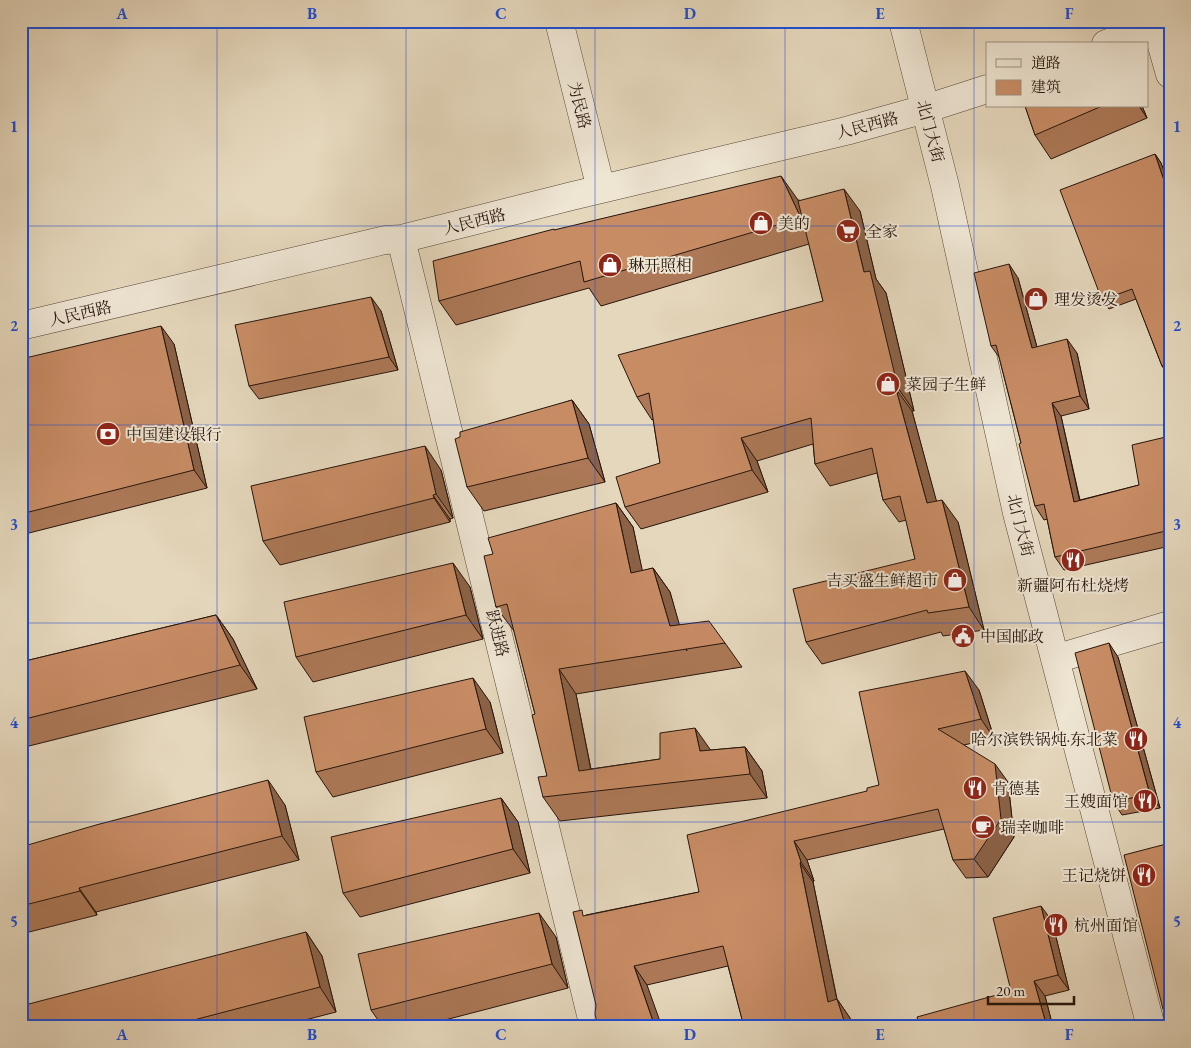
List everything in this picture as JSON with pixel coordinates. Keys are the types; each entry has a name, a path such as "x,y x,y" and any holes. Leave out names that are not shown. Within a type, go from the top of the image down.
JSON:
{"street":[{"name":"为民路","path":"559,21 601,189"},
{"name":"北门大街","path":"903,21 945,186 1017,513 1151,1027"},
{"path":"1111,42 1161,23 1170,74"},
{"name":"人民西路","path":"21,326 385,240 401,239 846,131 986,89"},
{"name":"跃进路","path":"401,239 594,1027"},
{"path":"1055,659 1170,625"}],"building":[{"path":"1026,108 1097,108 1035,135"},
{"path":"1155,154 1170,198 1170,372 1167,364 1162,366 1132,289 1102,300 1060,190"},
{"path":"781,176 801,218 584,282 580,261 439,301 433,261 554,229"},
{"path":"844,189 864,272 870,271 898,388 896,389 927,503 942,500 969,607 928,613 927,610 806,642 793,589 915,559 900,496 883,500 872,448 815,464 811,418 741,438 752,470 625,507 616,477 660,463 649,393 637,397 618,355 823,301 798,201"},
{"path":"1009,264 1032,348 1067,339 1080,396 1052,403 1074,502 1139,485 1132,445 1170,436 1170,530 1055,557 1044,504 1035,506 996,345 991,346 974,273"},
{"path":"371,297 389,357 249,386 235,325"},
{"name":"中国建设银行","path":"161,326 194,470 21,514 21,359"},
{"path":"572,400 588,458 467,487 455,439 460,437 460,432"},
{"path":"425,446 436,494 433,495 434,498 263,541 251,486"},
{"path":"616,503 631,573 653,568 670,626 709,621 725,643 559,669 579,771 660,759 660,733 695,728 700,751 745,747 750,774 543,797 538,777 547,776 532,715 535,714 507,604 496,607 484,556 493,554 488,538"},
{"path":"453,563 466,615 296,657 284,602"},
{"path":"216,615 240,665 21,720 21,662"},
{"path":"1109,643 1150,795 1113,801 1075,653"},
{"path":"965,671 981,719 938,729 995,764 1001,819 974,859 953,860 938,809 794,841 801,862 828,1002 837,999 846,1027 729,1027 743,1023 723,946 634,966 655,1027 598,1027 595,1014 596,1005 573,912 582,910 583,916 699,892 687,835 867,791 867,788 879,785 859,692"},
{"path":"473,678 486,729 316,772 304,717"},
{"path":"268,780 282,836 79,888 80,891 21,906 21,847 96,825"},
{"path":"501,798 513,849 343,893 331,837"},
{"path":"1170,843 1170,1007 1163,1009 1124,855"},
{"path":"1041,906 1058,975 1034,981 1045,1020 1020,1027 920,1027 917,1017 1011,991 993,918"},
{"path":"539,913 552,964 371,1010 358,954"},
{"path":"306,932 320,987 167,1027 21,1027 21,1006"},
{"path":"545,1021 546,1027 517,1027 517,1026"}],"place":[{"name":"美的","path":"761,223"},
{"name":"全家","path":"848,231"},
{"name":"琳开照相","path":"610,265"},
{"name":"理发烫发","path":"1036,299"},
{"name":"菜园子生鲜","path":"888,384"},
{"name":"中国建设银行","path":"108,434"},
{"name":"新疆阿布杜烧烤","path":"1073,560"},
{"name":"吉买盛生鲜超市","path":"955,580"},
{"name":"中国邮政","path":"963,636"},
{"name":"哈尔滨铁锅炖·东北菜","path":"1136,739"},
{"name":"肯德基","path":"975,788"},
{"name":"王嫂面馆","path":"1145,801"},
{"name":"瑞幸咖啡","path":"983,827"},
{"name":"王记烧饼","path":"1144,875"},
{"name":"杭州面馆","path":"1056,925"}]}
